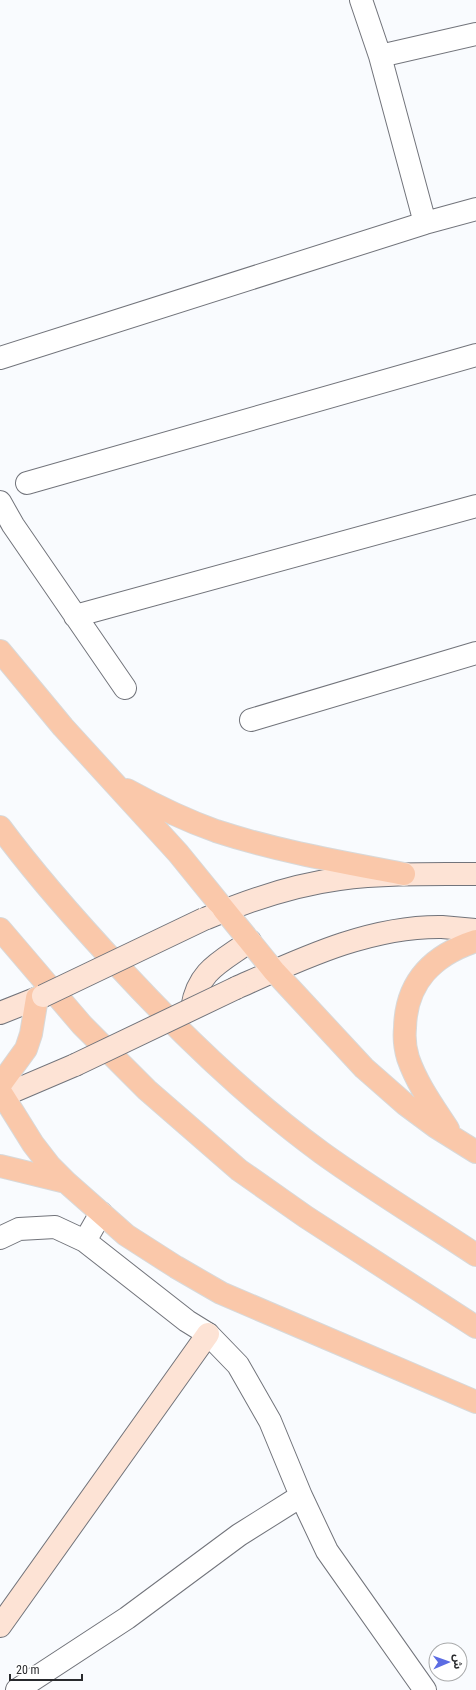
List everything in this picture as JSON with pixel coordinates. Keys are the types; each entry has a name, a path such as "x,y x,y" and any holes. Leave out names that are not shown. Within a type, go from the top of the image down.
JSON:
{"main road":[{"path":"0,652 63,727 178,853 274,971 364,1068 405,1104 454,1139 476,1152"},
{"path":"112,782 166,810 216,831 306,856 404,874"},
{"path":"0,827 22,856 78,923 151,1001 219,1068 259,1103 322,1153 476,1255"},
{"path":"0,1013 40,997 204,919 274,893 339,879 404,874 476,874"},
{"path":"1,1092 75,1065 192,1008 310,955 340,945 392,932 442,927 476,930"},
{"path":"0,929 82,1025 147,1090 234,1165 306,1217 476,1327"},
{"path":"192,1008 194,996 206,973 250,941"},
{"path":"454,1139 423,1093 413,1073 404,1040 405,1020 408,1003 415,984 426,970 458,948 476,941"},
{"path":"1,1092 26,1049 40,997"},
{"path":"1,1092 33,1144 50,1166 126,1235 176,1267 222,1293 476,1402"},
{"path":"0,1166 66,1182"},
{"path":"0,1626 208,1334"}],"street":[{"path":"361,0 380,56 425,223"},
{"path":"380,56 476,34"},
{"path":"0,358 425,223 476,209"},
{"path":"27,483 476,355"},
{"path":"0,502 13,525 125,688"},
{"path":"75,616 476,506"},
{"path":"251,720 476,653"},
{"path":"85,1240 101,1213"},
{"path":"0,1238 20,1229 55,1227 85,1240 187,1320 208,1334 238,1364 270,1421 301,1496 327,1551 425,1690"},
{"path":"17,1690 127,1618 240,1534 301,1496"}]}
